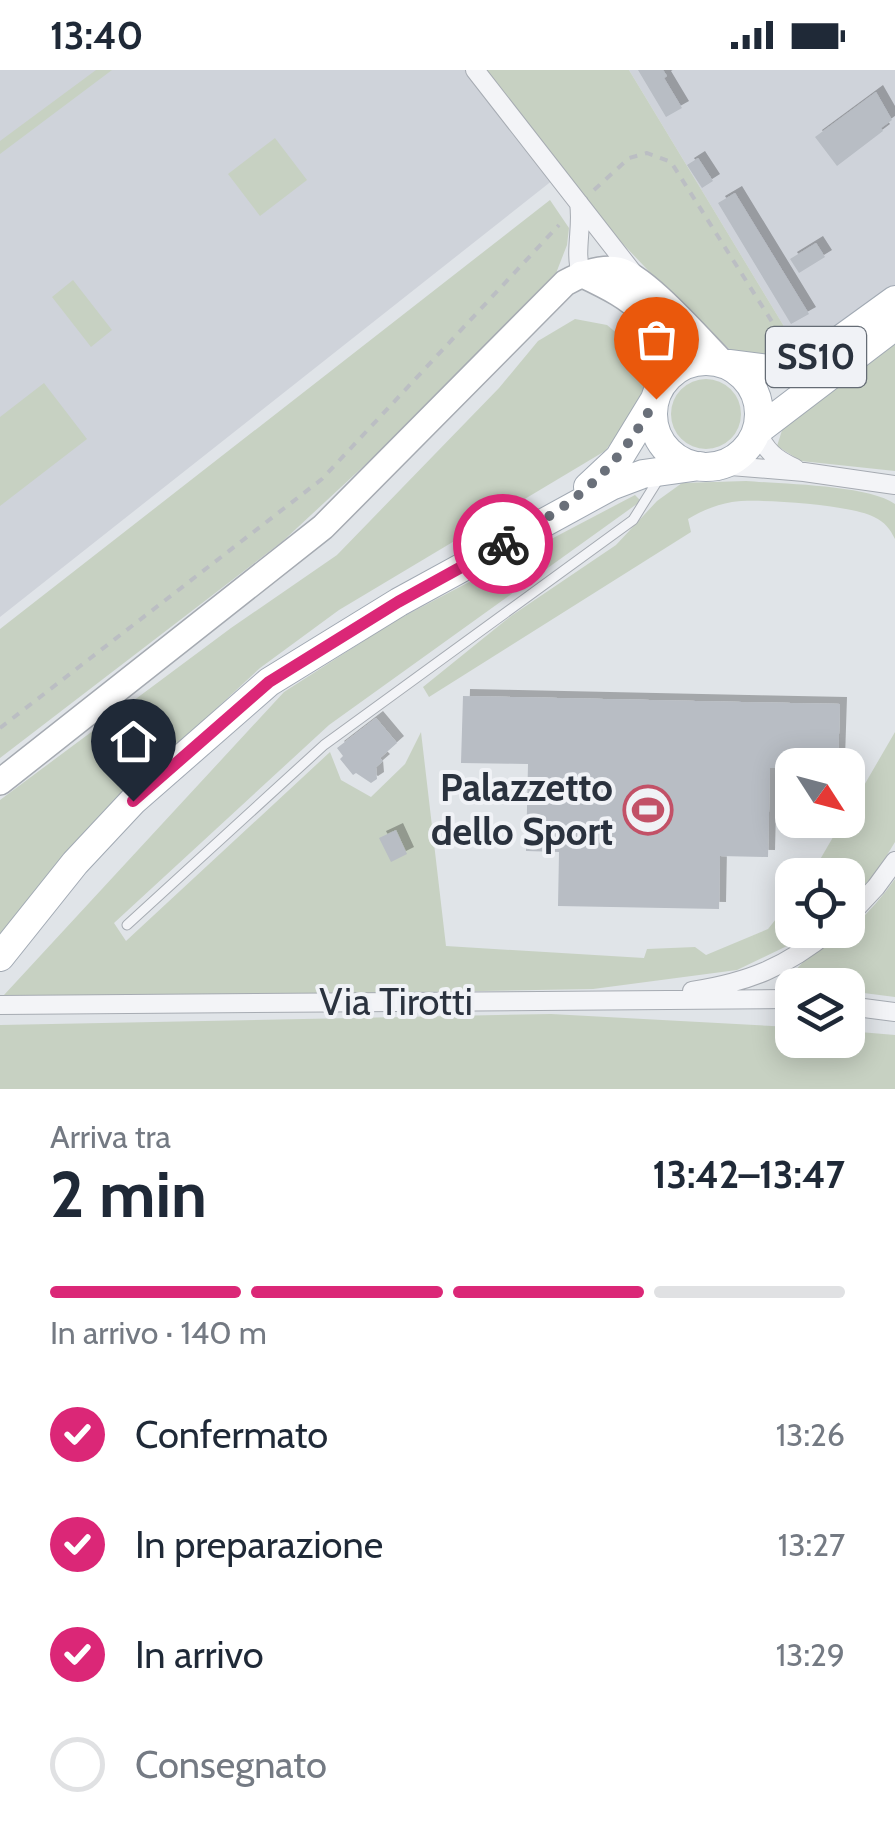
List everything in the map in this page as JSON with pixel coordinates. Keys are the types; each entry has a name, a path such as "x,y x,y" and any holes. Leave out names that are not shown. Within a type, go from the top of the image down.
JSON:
{"main road":[{"name":"SS10","path":"724,363 784,371 802,368 895,300"},
{"name":"SS10","path":"756,431 895,326"},
{"path":"0,957 76,863 133,801 269,682 398,602 611,486 665,469 709,466 734,459 748,447 756,431 760,415 757,398 740,373 724,363 690,363 676,370 619,458 547,519"},
{"path":"660,390 654,417 658,435 682,461 709,466"}],"street":[{"path":"475,70 638,279 724,363"},
{"path":"580,203 582,274 618,292 649,318 662,349 660,390"},
{"path":"0,782 322,528 565,282 582,274 614,270 638,279"},
{"path":"756,431 774,458 804,472"},
{"path":"709,466 804,472 895,484"},
{"path":"865,898 895,861"},
{"path":"628,1001 737,984 779,967 806,948"},
{"name":"Via Tirotti","path":"0,1004 775,999"},
{"path":"865,1008 895,1012"}],"lane":[{"path":"127,925 324,745 633,520 665,469"}],"shaded area":[{"path":"0,70 475,70 558,176 0,617"},
{"path":"629,70 895,70 895,296 805,361"}],"green space":[{"path":"96,70 112,70 0,154 0,141"},
{"path":"475,70 629,70 805,361 734,353 686,310 558,176"},
{"path":"275,138 307,180 260,216 228,174"},
{"path":"550,200 569,228 553,281 437,398 283,541 0,758 0,629"},
{"path":"73,280 112,330 91,347 52,297"},
{"path":"575,319 607,325 637,350 645,384 634,412 605,451 339,610 260,668 109,808 0,941 0,800 231,628 337,555 499,388 538,341"},
{"path":"895,337 895,471 801,461 777,446 785,421"},
{"path":"706,379 731,389 741,414 731,439 706,449 681,439 671,414 681,389"},
{"path":"44,383 87,439 0,506 0,417"},
{"path":"746,481 824,486 882,498 895,504 895,539 878,519 846,509 762,501 715,506 688,519 691,532 429,697 423,687 511,616 616,545 657,501 682,483"},
{"path":"635,495 641,501 329,725 114,923 126,941 330,752 341,780 371,797 405,764 421,732 446,946 644,958 647,949 695,947 706,955 768,929 775,920 775,948 783,948 737,970 593,989 4,995 284,692 393,622"},
{"path":"895,732 895,842 865,884 865,858 821,858 833,838 865,838 865,784"},
{"path":"895,879 895,997 865,993 865,968 798,968 822,948 865,948 865,915"},
{"path":"551,1014 775,1026 775,1058 865,1058 865,1032 895,1035 895,1089 0,1089 0,1025"}],"building":[{"path":"638,70 663,70 682,108 666,117"},
{"path":"876,92 892,120 837,166 815,137"},
{"path":"698,158 713,181 702,188 687,165"},
{"path":"735,193 809,314 791,324 718,203"},
{"path":"816,243 825,257 799,273 790,259"},
{"name":"Palazzetto dello Sport","path":"463,696 840,704 839,748 775,748 775,768 770,768 768,857 720,856 719,909 558,906 559,852 526,851 528,764 461,763"},
{"path":"376,718 397,743 380,758 383,761 376,767 377,779 371,783 356,773 353,775 340,759 343,756 337,748"},
{"path":"396,830 407,854 391,862 379,838"}],"way so far":[{"path":"503,544 547,519 600,478 638,432 656,399"}],"place":[{"name":"Palazzetto dello Sport","path":"648,810"}],"route":[{"path":"133,801 269,682 398,602 503,544"}]}
